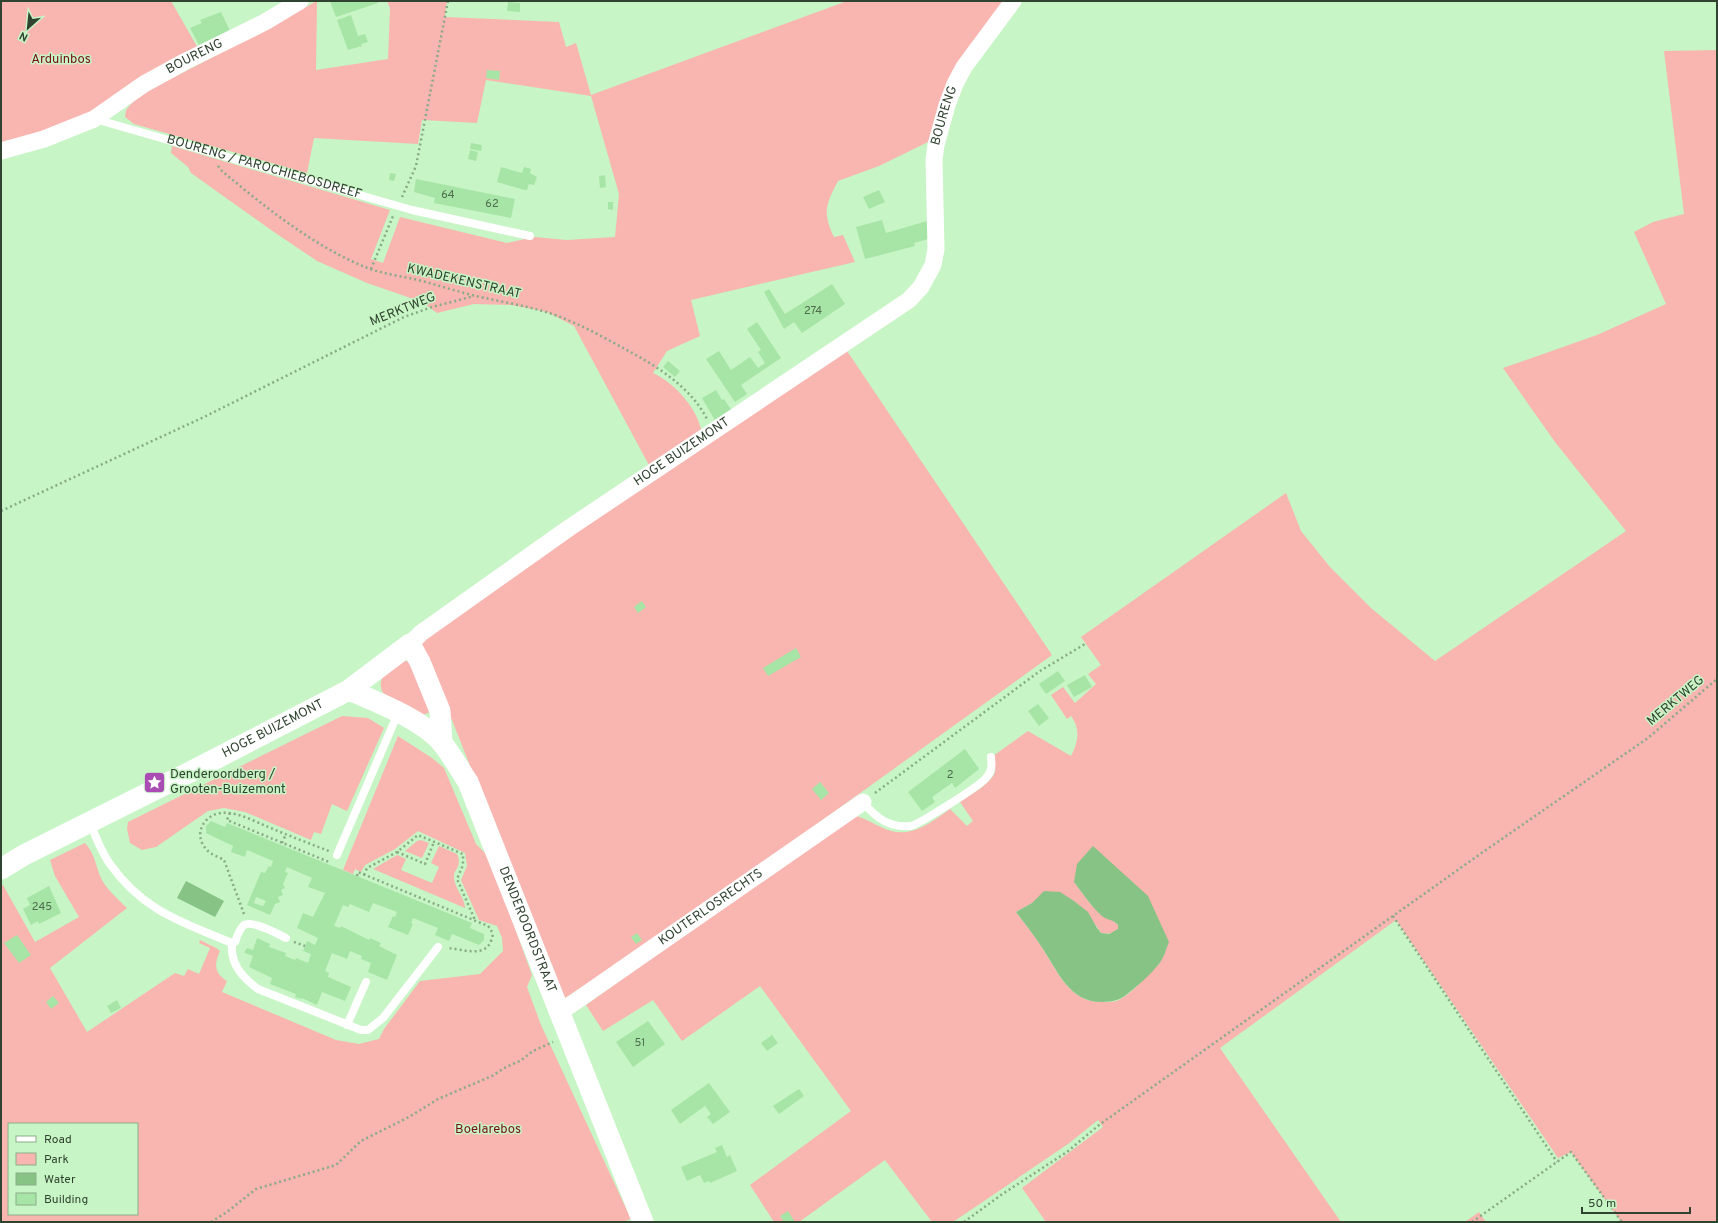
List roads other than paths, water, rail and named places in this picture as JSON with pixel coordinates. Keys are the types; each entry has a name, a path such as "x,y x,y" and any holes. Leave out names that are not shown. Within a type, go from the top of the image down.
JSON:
{"street":[{"name":"BOURENG","path":"94,119 144,84 184,62 265,22 300,1"},
{"name":"BOURENG","path":"936,249 934,160 936,145 947,105 964,67 1013,1"},
{"path":"1,151 44,139 94,119"},
{"name":"HOGE BUIZEMONT","path":"1,869 24,855 349,690 410,644 421,633 569,528 909,300 921,287 928,276 933,265 936,249"},
{"path":"410,644 420,662 440,711 442,743"},
{"name":"DENDEROORDSTRAAT","path":"349,690 423,726 442,743 468,782 643,1222"},
{"name":"KOUTERLOSRECHTS","path":"559,1014 863,802"}],"lane":[{"name":"BOURENG / PAROCHIEBOSDREEF","path":"94,119 397,206 530,236"},
{"path":"337,855 398,713"},
{"path":"863,802 877,817 894,825 911,826 925,819 985,780 992,769 991,757"},
{"path":"89,822 101,850 110,865 142,900 158,911 232,943"},
{"path":"286,938 254,924 248,924 241,929 235,942 232,943 231,953 235,964 245,979 258,989 361,1030 368,1030 376,1025 438,947"},
{"path":"347,1025 366,982"}],"water":[{"path":"1093,846 1148,896 1169,942 1161,962 1142,982 1121,998 1103,1002 1092,1001 1073,992 1060,976 1037,939 1016,912 1032,903 1044,891 1060,892 1088,912 1101,933 1109,934 1118,929 1118,925 1116,923 1097,912 1074,882 1077,864"},
{"path":"186,881 224,901 215,917 177,898"}],"place":[{"name":"Denderoordberg / Grooten-Buizemont","path":"155,782"}],"park label":[{"name":"Arduinbos","path":"61,60"},
{"name":"Boelarebos","path":"488,1130"}]}
